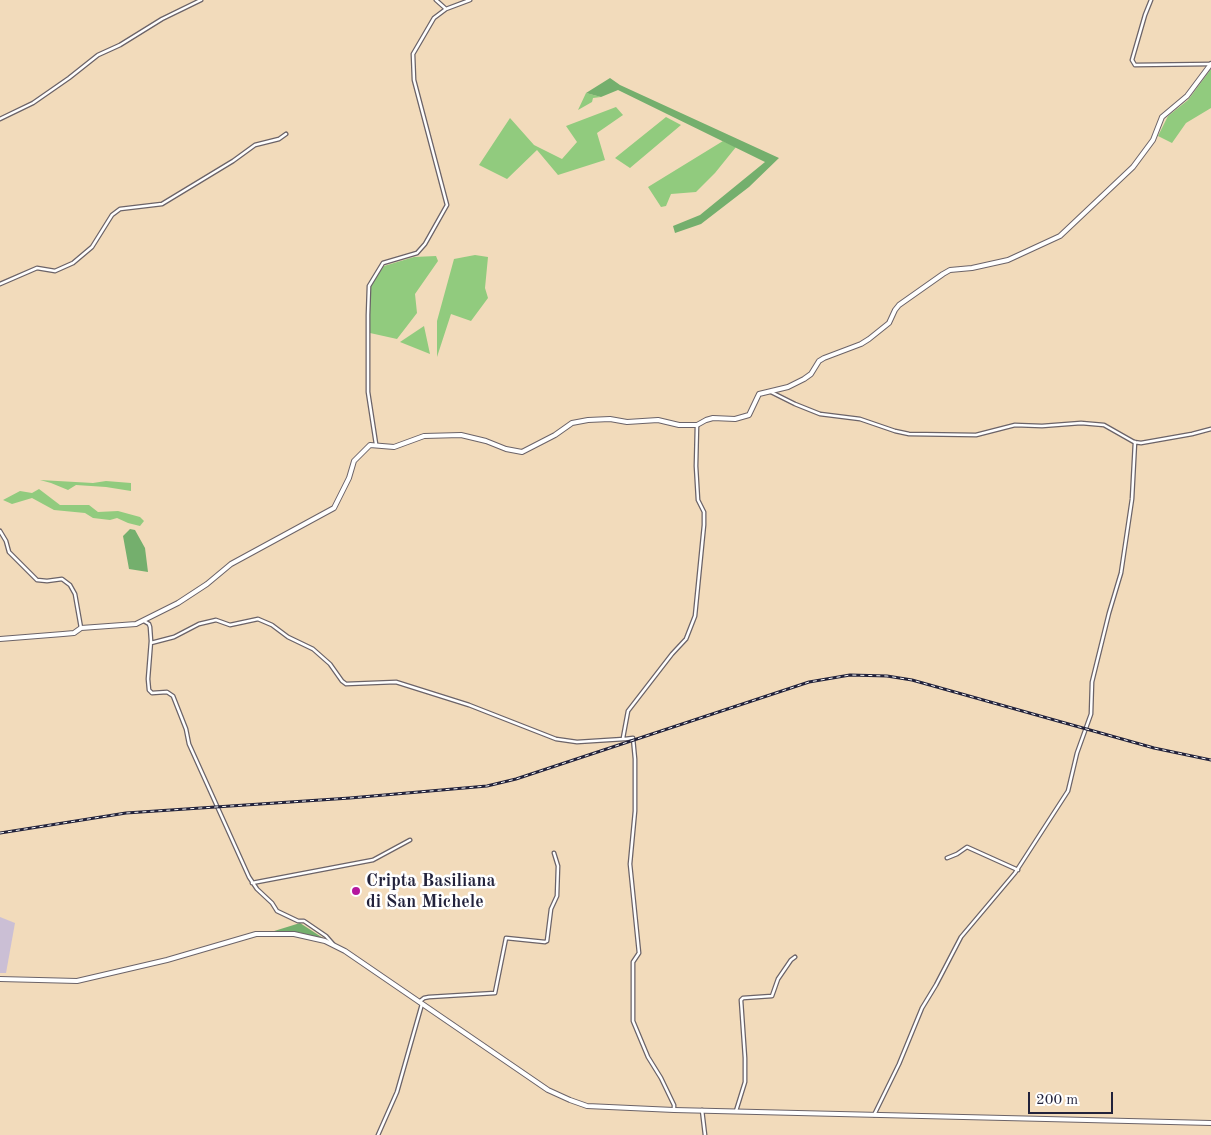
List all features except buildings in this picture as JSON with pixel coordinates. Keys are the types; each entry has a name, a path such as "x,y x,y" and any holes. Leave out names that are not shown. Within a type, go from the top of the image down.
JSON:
{"street":[{"path":"0,119 33,104 70,78 98,55 120,45 162,19 201,0"},
{"path":"436,0 446,10"},
{"path":"376,444 368,392 369,286 383,263 417,254 425,244 447,205 414,80 413,54 434,18 446,10 470,0"},
{"path":"1152,0 1145,15 1132,60 1136,65 1211,64"},
{"path":"0,639 74,633 81,628 121,626 144,621 194,594 231,564 334,508 349,478 354,461 370,445 394,446 424,436 460,435 486,440 506,449 522,452 555,435 572,423 588,420 610,419 627,422 658,420 697,425 713,418 735,419 749,415 759,394 788,387 804,379 811,374 818,361 869,339 889,323 895,310 900,305 950,270 1008,260 1060,236 1133,167 1153,140 1162,117 1187,96 1211,64"},
{"path":"0,284 37,268 55,271 73,263 92,248 112,214 120,209 162,204 234,161 255,145 279,139 286,134"},
{"path":"769,391 820,414 860,419 902,433 976,436 1015,425 1082,423 1104,425 1135,442 1146,443 1211,429"},
{"path":"624,739 628,711 686,639 695,616 704,525 704,512 698,500 696,466 697,425"},
{"path":"874,1115 896,1070 922,1008 961,936 1018,870 1066,794 1077,753 1091,714 1092,682 1109,612 1121,573 1132,499 1135,442"},
{"path":"0,531 6,541 9,552 37,580 62,579 70,585 75,594 81,628"},
{"path":"151,643 174,636 199,624 216,620 230,625 258,619 272,625 288,637 314,649 330,664 346,684 396,682 469,705 556,739 577,742 633,738 635,811 630,864 639,953 633,962 633,1021 644,1050 661,1078 674,1105 674,1110"},
{"path":"144,621 150,626 149,690 152,693 167,692 173,696 186,729 189,744 256,890 272,903 277,911 304,922 326,936 334,946"},
{"path":"252,883 373,860 410,840"},
{"path":"947,858 967,847 1018,870"},
{"path":"378,1135 397,1092 420,1003 424,998 429,996 495,993 506,938 547,941 551,909 557,896 558,866 554,853"},
{"path":"0,979 67,981 92,978 167,960 246,937 267,933 303,936 334,946 360,961 548,1090 587,1106 674,1110 1211,1123"},
{"path":"736,1111 745,1082 741,1000 743,998 772,996 778,979 795,957"},
{"path":"702,1110 705,1135"}],"shaded area":[{"path":"0,917 15,923 6,973 0,973"}],"green space":[{"path":"1211,69 1211,108 1186,123 1172,143 1158,136 1168,116 1188,100"},
{"path":"610,78 620,85 779,158 749,187 701,224 675,233 673,226 700,215 765,162 618,90 601,97 586,93"},
{"path":"586,93 601,97 593,98 592,102 578,110"},
{"path":"616,107 623,115 597,133 605,160 558,175 537,150 507,179 479,165 510,118 534,145 562,159 577,142 566,126"},
{"path":"666,117 681,125 630,168 615,158"},
{"path":"723,141 736,147 715,173 696,192 671,194 666,206 661,207 648,187"},
{"path":"475,255 488,257 485,288 488,298 471,321 451,314 437,357 437,321 454,259"},
{"path":"436,256 438,261 415,294 417,313 397,339 370,333 369,288 384,266 414,257"},
{"path":"424,326 430,354 400,342"},
{"path":"40,480 131,483 131,491 76,485 68,490"},
{"path":"39,489 60,505 89,505 98,512 118,511 140,517 144,521 140,526 117,518 110,520 93,518 85,513 54,510 32,498 12,504 3,500 20,491 32,493"},
{"path":"130,529 135,530 145,548 148,572 129,569 123,536"},
{"path":"300,923 326,940 298,932 271,932"}],"railway":[{"path":"0,833 126,813 350,798 487,786 516,779 809,682 850,675 887,676 912,680 1154,748 1211,760"}],"place":[{"name":"Cripta Basiliana di San Michele","path":"356,891"}]}
